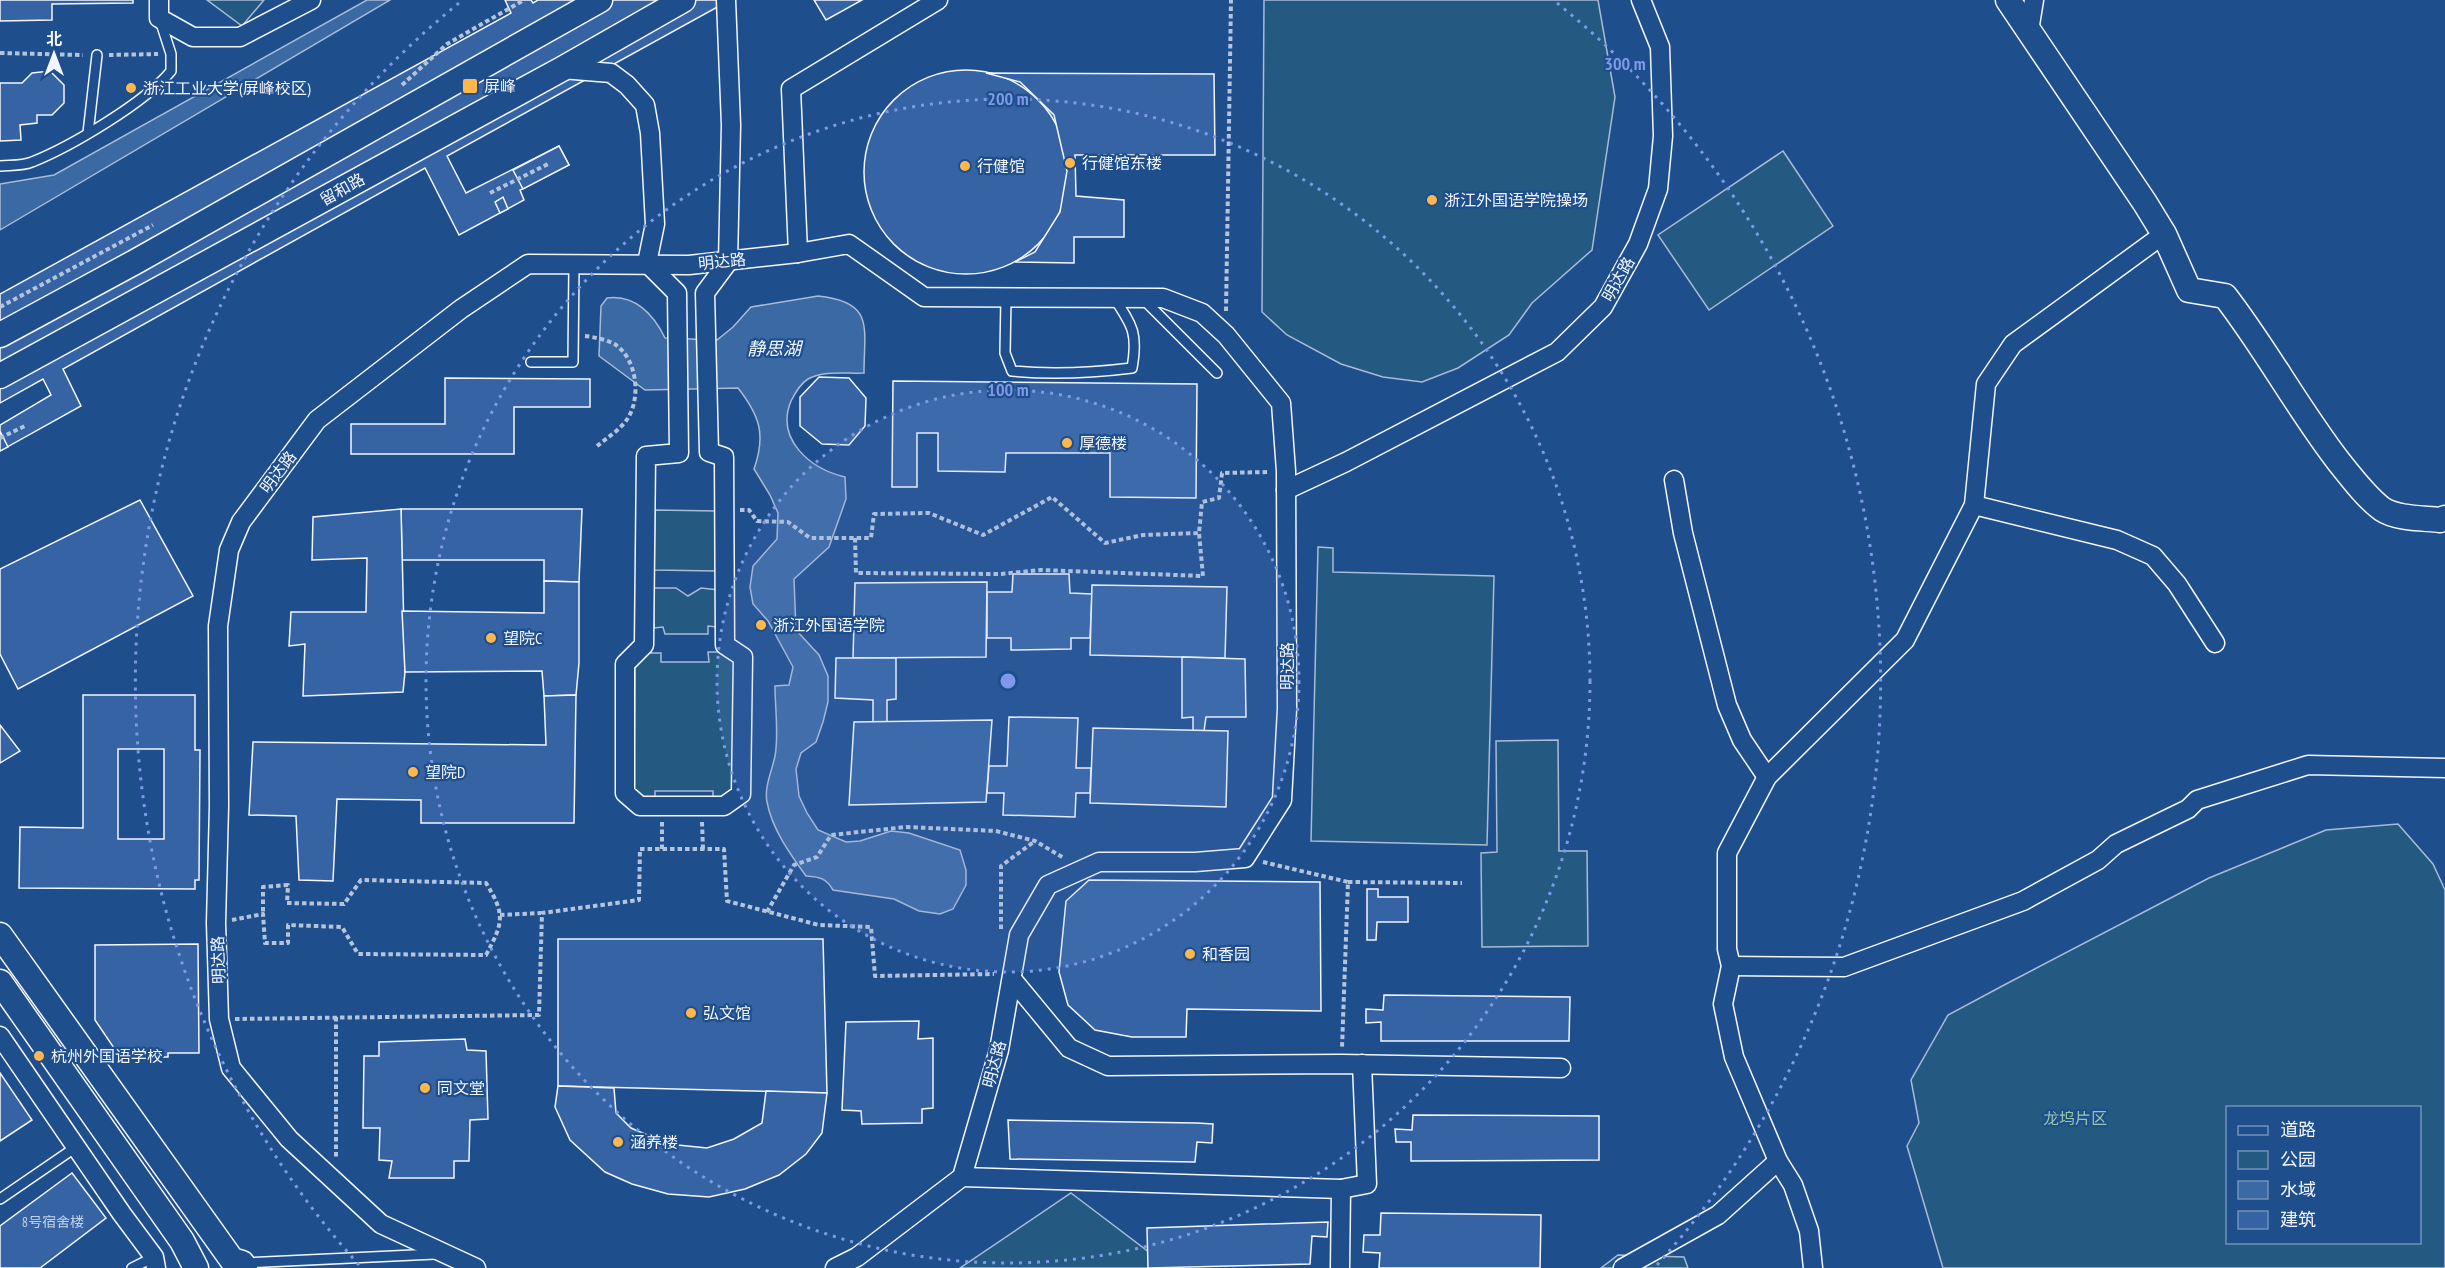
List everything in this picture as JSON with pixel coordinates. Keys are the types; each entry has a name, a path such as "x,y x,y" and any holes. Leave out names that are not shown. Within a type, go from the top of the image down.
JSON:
{"street":[{"path":"159,9 193,37 240,37 310,0"},
{"path":"0,335 176,239 600,0"},
{"name":"留和路","path":"0,376 562,69 683,0"},
{"path":"562,69 611,73 627,85 645,105 650,133 655,224 647,263 677,293 679,453 646,456 644,645 625,664 625,793 640,806 724,806 741,794 743,657 725,645 724,457 709,452 705,293 728,262 731,125 726,0"},
{"path":"798,253 790,89 938,0"},
{"name":"明达路","path":"1286,490 1346,462 1557,352 1603,307 1638,244 1659,189 1663,136 1660,47 1641,0"},
{"path":"2008,0 2164,234 2189,290 2225,296 2257,337 2317,433 2353,480 2383,510 2409,517 2440,520 2445,518"},
{"path":"2029,31 2034,0"},
{"path":"1813,1268 1809,1231 1793,1185 1778,1161 1734,1057 1724,1004 1731,966 1726,949 1726,853 1767,777 1905,640 1974,505 1986,384 2013,344 2164,234"},
{"name":"明达路","path":"476,1268 381,1224 289,1139 231,1068 219,1019 216,923 218,626 229,550 241,522 317,420 461,309 528,264 689,265 798,253 849,244 924,297 1163,298 1202,313 1226,335 1281,402 1286,471 1287,709 1281,800 1245,858 1195,862 1100,862 1048,885 1019,935 999,1050 962,1177"},
{"path":"1674,480 1683,533 1726,705 1742,740 1767,777"},
{"path":"1974,505 2117,540 2153,556 2177,584 2215,643"},
{"path":"1731,966 1844,967 2023,901 2098,860 2116,844 2188,808 2197,800 2308,765 2445,768"},
{"path":"0,935 231,1260 243,1267"},
{"path":"1012,977 1069,1048 1108,1066 1362,1064 1561,1068"},
{"path":"0,982 182,1241 196,1268"},
{"path":"0,1036 155,1262"},
{"path":"835,1268 857,1257 962,1177 1341,1189 1367,1184 1362,1064"},
{"path":"1623,1268 1718,1215 1778,1161"},
{"path":"1340,1268 1341,1189"}],"lane":[{"path":"0,166 30,163 88,133 159,87 171,71 171,54 159,9"},
{"path":"88,133 97,56"},
{"path":"531,362 573,362 574,266"},
{"path":"1006,297 1005,352 1012,371 1043,374 1132,368 1136,347 1132,324 1114,298"},
{"path":"1142,298 1217,373"},
{"path":"0,1199 76,1147"},
{"path":"243,1267 444,1253"},
{"path":"132,1268 155,1262"}],"path":[{"path":"401,87 447,44 524,0"},
{"path":"1226,335 1231,0"},
{"path":"490,193 550,163"},
{"path":"0,307 155,224"},
{"path":"574,336 592,337 616,344 634,371 636,398 628,418 597,446"},
{"path":"0,438 25,426"},
{"path":"855,538 856,573 1001,574 1041,570 1203,576 1199,533 1202,502 1219,498 1222,473 1286,471"},
{"path":"724,502 733,510 749,510 757,521 788,522 810,538 872,538 874,514 929,513 983,535 1052,497 1105,543 1143,535 1199,533"},
{"path":"662,806 662,849"},
{"path":"702,806 703,849"},
{"path":"767,912 794,865 818,857 831,835 906,827 996,831 1035,841 1068,860 1075,873"},
{"path":"1001,935 1001,866 1035,841"},
{"path":"500,915 542,913 639,900 640,849 724,849 727,902 819,925 871,927 875,976 1012,977"},
{"path":"1245,858 1348,882 1462,883"},
{"path":"361,880 486,883 500,915 500,930 486,955 358,954 342,927 288,925 288,943 265,943 263,914 263,887 288,885 287,903 344,904 361,880"},
{"path":"1341,1064 1348,882"},
{"path":"219,1019 539,1015 542,913"},
{"path":"216,923 263,914"},
{"path":"336,1017 336,1183"}],"green space":[{"path":"207,0 264,0 242,26"},
{"name":"浙江外国语学院操场","path":"1264,0 1598,0 1615,97 1592,250 1532,303 1509,335 1458,368 1422,382 1383,377 1341,364 1287,335 1262,312"},
{"path":"1783,151 1833,226 1709,310 1658,235"},
{"path":"655,510 717,511 716,571 654,570"},
{"path":"1318,547 1333,548 1333,572 1494,576 1487,845 1311,841"},
{"path":"653,588 676,588 688,596 701,588 719,590 717,627 708,626 708,634 665,634 663,627 654,628"},
{"path":"708,652 723,652 735,659 736,785 724,799 713,799 713,791 655,791 655,799 642,797 635,793 634,785 635,661 647,653 661,653 661,662 709,662"},
{"path":"1558,740 1559,851 1587,851 1588,946 1482,947 1481,853 1497,852 1496,741"},
{"name":"龙坞片区","path":"2398,824 2433,864 2445,890 2445,1268 1943,1268 1907,1146 1919,1123 1911,1080 1948,1015 2209,878 2326,830"},
{"path":"1071,1193 1170,1268 960,1268"},
{"path":"1618,1255 1684,1257 1688,1268 1601,1268"}],"water":[{"path":"367,0 390,0 0,230 0,184 54,175"},
{"name":"静思湖","path":"818,296 836,299 849,304 858,311 864,330 864,373 828,373 808,379 794,395 787,415 792,440 799,451 820,467 845,477 846,499 829,547 794,579 796,630 819,655 828,676 828,702 823,722 816,742 801,753 796,769 799,796 818,830 846,842 860,841 891,831 909,833 960,850 966,870 966,885 953,909 940,914 919,911 894,899 833,890 822,879 806,876 777,831 769,812 766,796 767,785 774,762 777,730 775,686 789,685 793,667 768,621 753,604 750,587 753,566 777,539 778,513 754,469 760,446 759,426 745,398 738,388 645,390 599,356 601,306 607,298 626,299 635,303 655,321 665,338 717,340 733,327 751,307"}],"building":[{"path":"0,0 133,0 133,3 52,4 52,20 0,21"},
{"name":"屏峰","path":"505,0 531,0 533,3 538,0 730,0 447,156 466,193 559,146 569,165 520,190 524,200 459,235 425,168 63,369 81,406 0,451 0,425 51,395 43,379 0,403 0,294 511,13"},
{"path":"814,0 862,0 826,20"},
{"name":"行健馆","path":"966,70 996,74 1014,82 1031,93 1045,107 1064,142 1068,172 1064,202 1056,220 1045,237 1031,251 996,270 966,274 936,270 918,262 901,251 887,237 868,202 864,172 868,142 876,124 887,107 901,93 936,74"},
{"path":"50,71 64,85 64,103 52,115 37,115 37,123 20,125 21,140 0,141 0,83 22,83 32,73"},
{"name":"行健馆东楼","path":"986,73 1214,74 1215,155 1075,155 1076,196 1124,200 1124,237 1074,237 1074,263 1015,262 1035,252 1060,212 1067,171 1054,115 1020,82"},
{"path":"559,146 569,165 523,189 513,170"},
{"path":"503,197 508,209 500,213 495,202"},
{"path":"819,377 849,378 866,398 865,426 849,445 822,444 800,426 800,397"},
{"path":"445,378 590,379 590,407 514,407 514,454 351,454 351,424 445,424"},
{"name":"厚德楼","path":"893,381 1197,384 1196,498 1110,497 1110,453 1006,453 1005,472 938,471 938,433 917,433 917,487 892,487"},
{"path":"0,431 8,447 0,451"},
{"path":"140,500 193,596 18,689 0,654 0,569"},
{"path":"401,509 582,509 579,582 544,581 544,560 402,560"},
{"path":"401,509 405,672 403,692 303,696 305,644 289,646 291,612 366,612 367,558 312,560 313,517"},
{"path":"1013,574 1069,574 1070,593 1092,594 1090,638 1071,638 1071,649 1011,650 1011,638 987,638 987,592 1012,592"},
{"name":"望院C","path":"544,581 579,582 579,663 576,695 544,696 542,671 405,672 402,611 544,613"},
{"path":"987,582 986,657 853,658 855,583"},
{"path":"1092,585 1227,587 1225,658 1090,655"},
{"path":"1182,657 1245,659 1246,717 1206,717 1204,731 1193,731 1193,717 1182,718"},
{"path":"836,658 896,658 896,699 887,700 887,722 873,722 873,700 835,698"},
{"path":"83,695 195,695 195,750 200,750 199,880 195,880 195,889 19,888 20,827 83,828","holes":["118,749 164,749 164,839 118,839"]},
{"name":"望院D","path":"576,695 574,823 421,823 421,800 337,799 333,881 299,880 296,816 249,815 253,742 546,745 544,696"},
{"path":"1009,717 1078,718 1076,768 1091,768 1090,793 1076,793 1075,817 1003,815 1004,793 987,793 989,766 1007,766"},
{"path":"992,720 986,802 849,805 854,722"},
{"path":"0,725 20,751 0,763"},
{"path":"1093,728 1228,731 1226,807 1090,803"},
{"name":"和香园","path":"1089,880 1320,882 1321,1011 1187,1009 1186,1037 1132,1037 1095,1030 1068,1005 1059,972 1066,901"},
{"path":"1367,889 1378,889 1378,897 1408,897 1408,922 1377,922 1376,940 1367,940"},
{"name":"弘文馆","path":"558,939 823,939 827,1093 558,1086"},
{"path":"198,944 199,1053 168,1053 168,1057 120,1057 95,1020 95,945"},
{"path":"1384,995 1570,997 1569,1041 1381,1041 1381,1022 1366,1023 1366,1009 1383,1010"},
{"path":"919,1021 918,1039 933,1038 933,1108 922,1109 922,1123 862,1124 861,1111 842,1110 846,1022"},
{"name":"同文堂","path":"465,1039 467,1050 486,1051 488,1119 470,1120 469,1161 454,1161 454,1178 389,1178 392,1161 379,1160 380,1128 363,1128 364,1056 379,1056 379,1042"},
{"path":"0,1073 32,1120 0,1141"},
{"name":"涵养楼","path":"558,1086 614,1088 616,1113 631,1128 668,1144 707,1148 734,1139 762,1123 766,1091 827,1093 822,1133 806,1154 779,1175 745,1189 709,1197 668,1194 632,1184 605,1172 570,1140 555,1107"},
{"path":"1413,1115 1599,1116 1599,1160 1411,1161 1411,1142 1396,1142 1395,1129 1412,1130"},
{"path":"1008,1120 1213,1124 1212,1143 1197,1142 1195,1162 1010,1159"},
{"path":"72,1173 106,1218 40,1268 0,1268 0,1226"},
{"path":"1381,1213 1541,1215 1540,1268 1379,1268 1380,1253 1363,1252 1364,1235 1380,1235"},
{"path":"1328,1222 1327,1237 1312,1236 1310,1264 1148,1268 1147,1228"}],"place":[{"name":"屏峰","path":"470,86"},
{"name":"浙江工业大学(屏峰校区)","path":"131,88"},
{"name":"行健馆东楼","path":"1070,163"},
{"name":"行健馆","path":"965,166"},
{"name":"浙江外国语学院操场","path":"1432,200"},
{"name":"厚德楼","path":"1067,443"},
{"name":"浙江外国语学院","path":"761,625"},
{"name":"望院C","path":"491,638"},
{"name":"望院D","path":"413,772"},
{"name":"和香园","path":"1190,954"},
{"name":"弘文馆","path":"691,1013"},
{"name":"杭州外国语学校","path":"39,1056"},
{"name":"同文堂","path":"425,1088"},
{"name":"涵养楼","path":"618,1142"}]}
